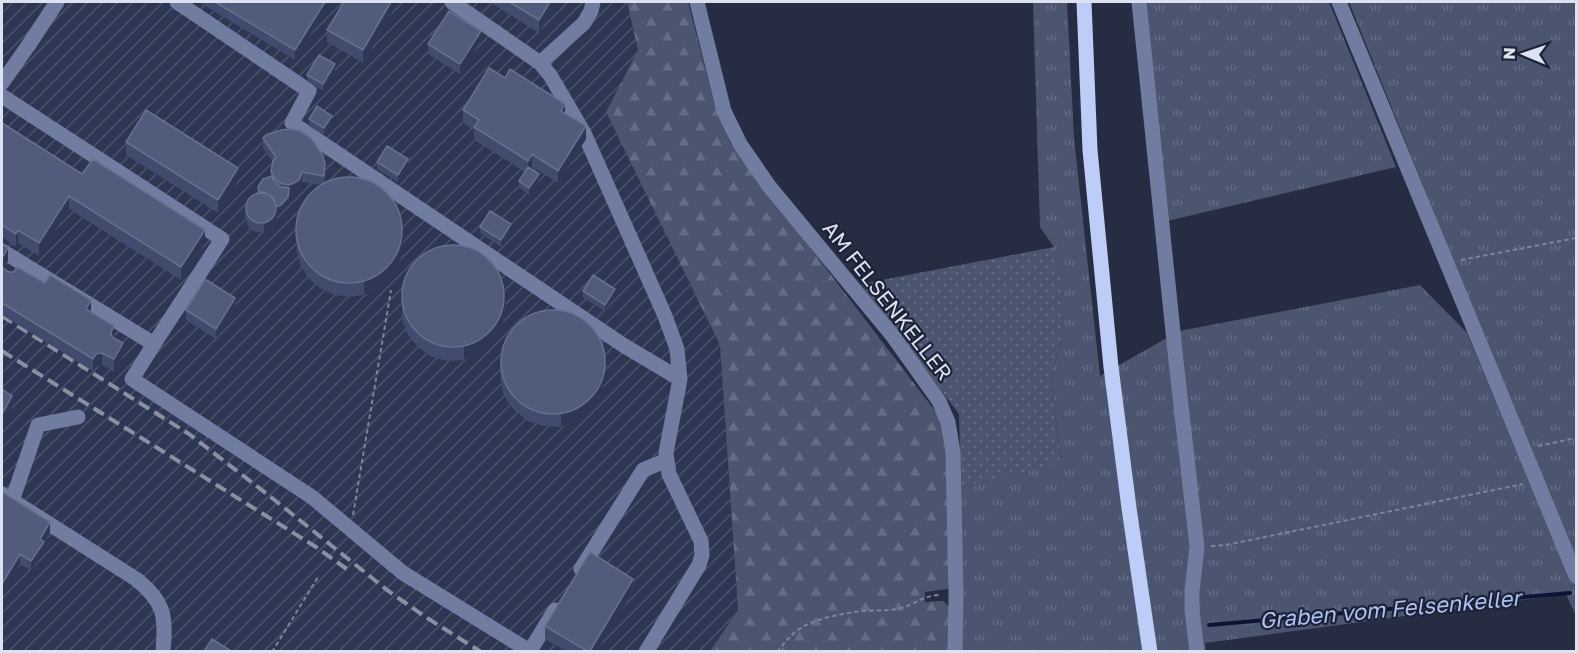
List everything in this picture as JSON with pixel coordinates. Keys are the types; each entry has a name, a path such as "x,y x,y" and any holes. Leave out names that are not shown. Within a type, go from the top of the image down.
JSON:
{"main road":[{"path":"1084,2 1090,150 1113,379 1150,651"}],"street":[{"path":"2,83 57,2"},
{"path":"177,2 309,91 292,123 623,345 680,379"},
{"path":"452,2 540,63 550,75 584,133 665,316 677,349 680,379 666,453 669,474 701,541 702,555 699,566 646,651"},
{"path":"540,63 584,23 593,2"},
{"name":"AM FELSENKELLER","path":"697,2 724,111 740,144 769,186 892,335 925,379 939,401 948,422 953,452 955,651"},
{"path":"1139,2 1197,547 1192,591 1197,651"},
{"path":"1339,2 1576,576"},
{"path":"2,96 222,239 132,379 312,497 403,573 530,651 561,601"},
{"path":"2,251 154,344"},
{"path":"78,417 38,425 7,498 149,589 159,602 166,625 163,651"},
{"path":"574,580 643,470 667,460"}],"path":[{"path":"1447,263 1576,238"},
{"path":"352,524 391,290"},
{"path":"1524,448 1576,438"},
{"path":"1197,547 1226,545 1537,481"},
{"path":"272,651 318,577"},
{"path":"777,651 803,626 820,620 861,612 897,609 930,595 956,596"}],"shaded area":[{"path":"2,2 627,2 638,50 607,112 720,345 738,610 710,651 2,651"}],"green space":[{"path":"627,2 688,2 714,102 731,144 945,424 951,583 947,589 925,592 925,602 943,601 951,608 950,651 710,651 738,610 720,345 606,112 638,50"},
{"path":"1033,2 1067,2 1074,138 1100,376 1179,331 1420,285 1467,333 1513,443 1526,440 1349,2 1576,2 1576,616 1566,594 1205,643 1206,651 961,652 961,487 1061,462 1051,378 1061,341 1054,247 1040,227"},
{"path":"1144,2 1329,2 1396,167 1167,221"},
{"path":"1054,247 1064,300 1061,341 1051,378 1061,463 961,487 959,414 861,284"}],"building":[{"path":"215,2 325,2 295,50"},
{"path":"344,2 391,2 363,50 327,30"},
{"path":"509,2 550,2 539,20"},
{"path":"449,11 481,31 460,64 428,44"},
{"path":"319,55 335,64 323,84 307,75"},
{"path":"489,68 505,78 510,69 565,104 561,111 586,126 558,171 532,154 528,161 474,127 479,120 463,110"},
{"path":"317,106 332,116 324,128 309,119"},
{"path":"146,110 238,168 218,200 126,142"},
{"path":"2,123 82,174 93,159 205,230 181,267 69,196 39,243 18,230 16,234 2,225"},
{"path":"281,130 300,131 311,138 322,154 325,163 324,176 302,172 299,180 289,185 280,183 274,178 271,171 276,157 263,138"},
{"path":"387,146 408,159 398,175 377,162"},
{"path":"528,167 539,174 529,188 519,181"},
{"path":"272,176 280,187 289,188 288,197 276,207 274,199 259,192 258,187 263,179"},
{"path":"349,177 369,181 387,192 398,210 402,230 398,250 387,268 369,279 349,283 329,279 311,268 300,250 296,230 300,210 311,192 329,181"},
{"path":"261,193 272,197 276,208 272,219 261,223 250,219 246,208 250,197"},
{"path":"490,211 511,224 501,240 480,227"},
{"path":"2,244 8,248 2,258"},
{"path":"453,245 482,253 496,267 504,296 496,325 482,339 453,347 424,339 410,325 402,296 410,267 424,253"},
{"path":"2,267 9,272 14,272 17,267 45,283 50,275 91,300 86,309 114,326 111,332 112,337 123,343 114,359 102,353 96,354 93,359 2,303"},
{"path":"593,275 615,289 605,305 583,291"},
{"path":"205,279 235,298 216,329 186,310"},
{"path":"553,310 573,314 590,325 601,342 605,362 601,382 590,399 573,410 553,414 533,410 516,399 505,382 501,362 505,342 516,325 533,314"},
{"path":"2,389 12,396 2,414"},
{"path":"2,492 50,522 40,539 44,542 31,561 20,554 2,584"},
{"path":"590,552 633,579 590,651 587,651 545,626"},
{"path":"212,639 231,651 204,651"}],"waterway":[{"name":"Graben vom Felsenkeller","path":"1209,625 1570,593"}],"railway":[{"path":"2,316 189,434 387,590 481,652"},
{"path":"2,351 316,547 351,572"}]}
